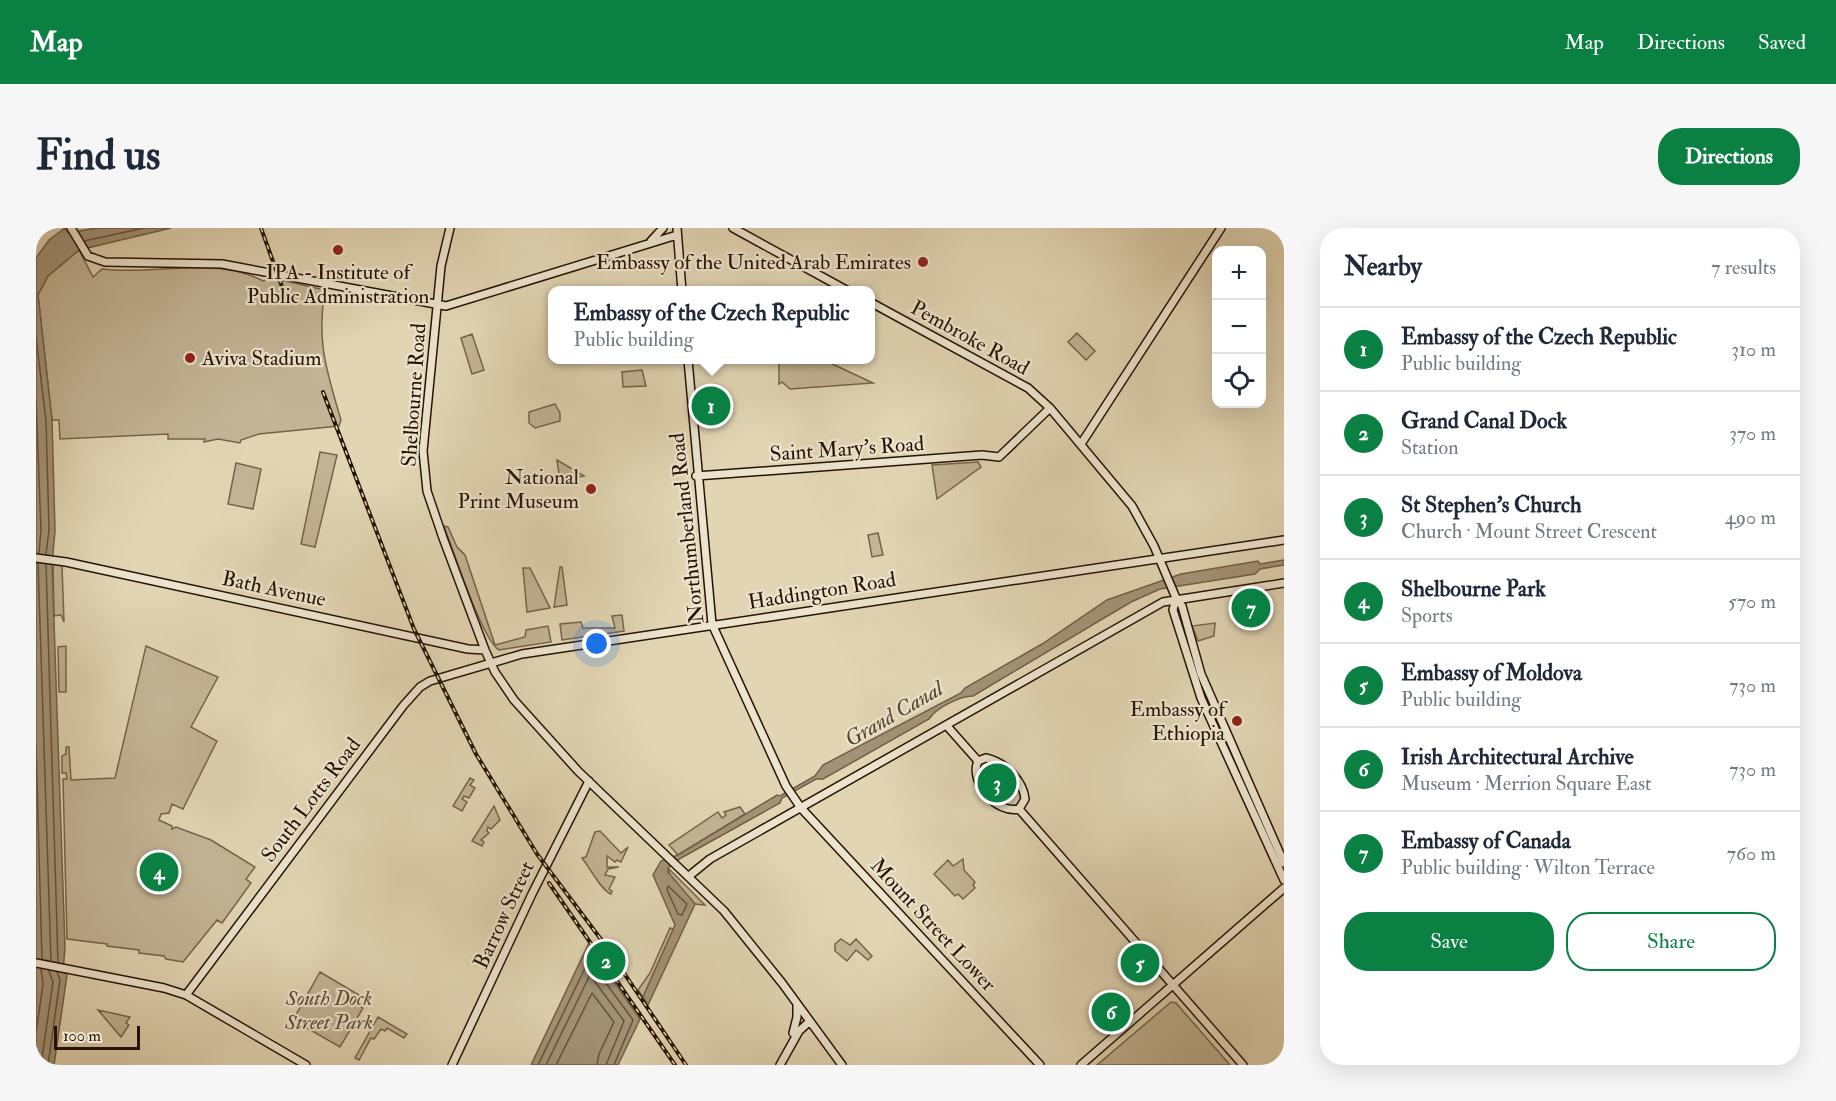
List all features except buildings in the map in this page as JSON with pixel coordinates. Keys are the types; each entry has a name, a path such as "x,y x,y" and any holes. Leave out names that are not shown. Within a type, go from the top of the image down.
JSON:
{"main road":[{"name":"Shelbourne Road","path":"450,228 444,249 437,304 423,451 424,477 433,509 490,661 514,700 532,723 724,911 842,1065"},
{"path":"649,243 663,228"},
{"path":"733,228 839,286"},
{"path":"1081,444 1088,437 1221,228"},
{"path":"72,230 83,249 92,258 105,262 222,264 446,306 465,302 677,232 682,286"},
{"name":"Pembroke Road","path":"875,305 1025,386 1050,408 1132,506 1182,606 1201,674 1284,863"},
{"name":"Northumberland Road","path":"688,364 696,476 712,624 786,786 794,798"},
{"name":"Saint Mary's Road","path":"696,476 972,456 999,457 1050,408"},
{"name":"Haddington Road","path":"490,661 712,624 1284,540"},
{"name":"Bath Avenue","path":"36,558 458,647 485,650"},
{"path":"689,876 710,860 1164,602 1174,594 1284,583"},
{"path":"1174,594 1173,610 1193,677 1284,880"},
{"name":"South Lotts Road","path":"186,995 413,694 429,681 490,661"},
{"path":"947,726 978,761 976,775 987,794 1004,807 1019,809 1243,1065"},
{"path":"1228,759 1236,754"},
{"path":"978,761 986,758 997,760 1011,773 1025,795 1024,803 1019,809"},
{"name":"Barrow Street","path":"452,1065 532,894 589,781"},
{"name":"Mount Street Lower","path":"794,798 1040,1065"},
{"path":"1081,1065 1284,888"},
{"path":"36,963 164,988 186,995 306,1065"},
{"path":"780,1065 790,1044 798,1017 797,1004"},
{"path":"793,1033 802,1021 808,1020"},
{"path":"790,1044 808,1020"}],"green space":[{"name":"Aviva Stadium","path":"79,250 93,277 102,269 225,269 244,273 263,281 272,278 325,290 322,341 327,371 341,420 339,426 259,434 241,440 240,443 218,439 204,442 205,439 168,439 168,434 60,439 59,420 52,420 38,295 48,276"},
{"path":"1077,333 1095,351 1086,360 1068,342"},
{"path":"472,334 484,370 472,374 461,338"},
{"path":"779,364 833,364 873,383 790,389 782,382 779,384"},
{"path":"642,370 646,386 623,387 622,372"},
{"path":"555,404 560,413 560,421 535,428 529,423 529,412"},
{"path":"320,452 337,455 315,547 301,544"},
{"path":"557,460 584,476 560,481"},
{"path":"978,462 981,467 937,499 932,465"},
{"path":"236,463 261,469 253,509 228,504"},
{"path":"444,526 448,527 457,547 465,555 495,645 525,637 526,630 548,626 551,642 499,650 492,643 476,612"},
{"path":"878,533 883,555 872,557 868,535"},
{"path":"53,564 62,566 64,622 61,615 54,616"},
{"path":"560,567 562,567 567,605 554,607"},
{"path":"523,568 530,568 550,608 527,612"},
{"path":"622,615 624,631 562,640 560,624 581,622 583,628 615,628 612,616"},
{"path":"1215,623 1214,636 1198,641 1192,626"},
{"path":"66,646 66,692 59,692 58,647"},
{"path":"146,646 218,677 191,727 217,741 183,809 172,804 169,813 161,814 159,820 172,826 172,829 176,827 211,840 255,867 246,879 251,883 222,923 217,920 183,962 166,959 164,956 139,953 139,950 67,939 63,779 67,779 66,773 62,773 62,756 66,754 66,747 69,747 71,780 115,778"},
{"path":"470,778 474,780 470,785 475,788 469,798 464,796 462,799 467,802 462,811 453,806"},
{"path":"494,806 500,820 491,829 488,827 489,833 481,840 484,842 482,846 472,841"},
{"path":"740,807 745,814 678,855 669,845 718,812 722,818 726,815 724,812"},
{"path":"600,831 621,853 628,847 621,862 617,860 615,862 607,856 607,867 619,867 608,869 605,875 615,877 609,889 612,891 611,894 607,892 582,858 586,857 595,832"},
{"path":"963,859 964,870 975,882 973,885 975,888 963,899 958,894 955,896 934,874 948,860 953,866"},
{"path":"668,868 705,905 695,904 670,876"},
{"path":"670,928 674,929 643,997 638,990 650,973"},
{"path":"841,939 850,945 856,939 872,956 868,960 856,950 847,961 835,951 835,944"},
{"name":"South Dock Street Park","path":"320,972 359,995 355,1003 363,1008 340,1047 293,1020"},
{"path":"1171,1002 1176,1003 1230,1065 1097,1065"},
{"path":"98,1010 130,1017 126,1023 129,1025 121,1037"},
{"path":"378,1017 407,1034 404,1038 387,1028 385,1031 381,1029 374,1039 371,1038 359,1060 355,1058"}],"water":[{"path":"65,228 68,233 97,228 171,228 79,250 48,276 38,295 52,420 55,531 52,563 65,947 63,972 67,975 54,1065 36,1065 36,258 49,240"},
{"path":"1284,560 1284,565 1260,569 1255,574 1160,589 1131,602 973,696 949,703 929,719 823,779 816,779 782,798 780,803 681,858 668,868 668,872 695,904 648,1005 643,997 675,925 653,875 661,861 678,855 777,795 780,796 815,776 823,765 961,693 965,688 1042,644 1107,600 1181,574 1258,561 1260,564"},
{"path":"588,945 640,1019 618,1065 531,1065"}],"railway":[{"path":"261,228 285,295"},
{"path":"323,392 414,629 476,754 537,854 603,942 686,1065"},
{"path":"549,883 675,1065"}],"place":[{"name":"IPA - Institute of Public Administration","path":"338,250"},
{"name":"Embassy of the United Arab Emirates","path":"923,262"},
{"name":"Aviva Stadium","path":"190,358"},
{"name":"Embassy of the Czech Republic","path":"711,406"},
{"name":"National Print Museum","path":"591,489"},
{"name":"Embassy of Canada","path":"1251,608"},
{"name":"Embassy of Ethiopia","path":"1237,721"},
{"name":"St Stephen's Church","path":"997,783"},
{"name":"Shelbourne Park","path":"159,872"},
{"name":"Grand Canal Dock","path":"606,961"},
{"name":"Embassy of Moldova","path":"1140,963"},
{"name":"Irish Architectural Archive","path":"1111,1012"}],"water label":[{"name":"Grand Canal","path":"894,714"}]}
